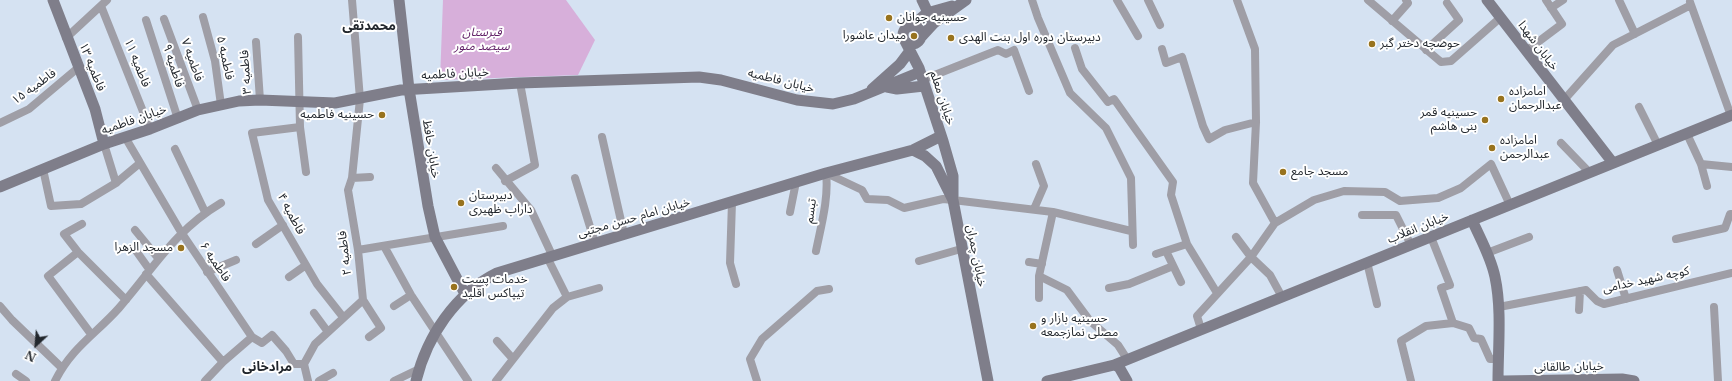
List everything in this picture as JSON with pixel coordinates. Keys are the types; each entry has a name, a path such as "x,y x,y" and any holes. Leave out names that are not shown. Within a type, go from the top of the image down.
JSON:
{"main road":[{"name":"فاطمیه ۱۳","path":"53,0 66,38 80,67 95,109 104,144"},
{"name":"خیابان حافظ","path":"399,0 408,89 428,206 435,237 465,294"},
{"path":"922,0 927,14 934,23"},
{"name":"خیابان شهدا","path":"1487,0 1613,163"},
{"path":"962,2 934,23 914,44 905,41 903,36 904,30 912,26 927,14 962,2"},
{"path":"912,26 918,28 921,38"},
{"name":"خیابان معلم","path":"921,38 921,77"},
{"name":"خیابان معلم","path":"905,41 921,77 941,136 953,176 953,200"},
{"path":"869,92 900,64 909,52"},
{"name":"خیابان فاطمیه","path":"0,187 104,144 178,119 198,110 221,105 260,100 335,103 408,89 520,83 708,78 797,100 833,104 854,99 869,92 921,77"},
{"name":"خیابان انقلاب","path":"1047,381 1114,364 1127,359 1732,116"},
{"name":"خیابان امام حسن مجتبی","path":"416,381 419,369 435,332 465,294 485,279 497,273 826,173 913,150 941,136"},
{"name":"خیابان چمران","path":"913,150 925,156 936,166 953,200 961,249 988,381"},
{"path":"1472,220 1487,253 1495,276 1499,307 1498,381"},
{"path":"1114,364 1119,368 1127,381"},
{"name":"خیابان طالقانی","path":"1504,381 1622,379 1634,381"}],"street":[{"path":"66,38 107,0"},
{"name":"فاطمیه ۲","path":"352,0 360,99 352,178 348,190 358,250 362,300"},
{"path":"1032,0 1038,18 1070,93 1106,128 1130,178 1131,231 1133,245"},
{"path":"1117,0 1138,36"},
{"path":"1148,0 1160,25"},
{"path":"1237,0 1255,49 1256,122 1253,183 1275,223"},
{"path":"1368,0 1441,62 1451,61 1500,18"},
{"path":"1392,21 1408,2 1406,0"},
{"path":"1526,51 1562,24 1546,0"},
{"path":"1551,8 1563,0"},
{"path":"1619,0 1636,34"},
{"path":"1426,50 1459,20 1447,3"},
{"path":"1563,100 1613,45 1636,34 1691,3 1732,116"},
{"name":"فاطمیه ۱۱","path":"101,6 150,129"},
{"name":"فاطمیه ۵","path":"202,17 215,61 221,105"},
{"name":"فاطمیه ۷","path":"164,19 198,110"},
{"name":"فاطمیه ۹","path":"146,20 178,119"},
{"path":"298,38 300,127 306,172"},
{"name":"فاطمیه ۳","path":"256,42 260,100"},
{"path":"1075,48 1082,69 1108,102 1114,99 1173,182 1170,195 1187,244 1217,293"},
{"path":"1162,49 1166,63 1182,57 1203,126 1209,139 1225,130 1256,122"},
{"path":"921,77 998,50 1006,54 1014,50 1029,91"},
{"name":"فاطمیه ۱۵","path":"0,123 29,109 80,67"},
{"path":"505,180 535,164 520,83"},
{"path":"1639,107 1658,145"},
{"name":"فاطمیه ۴","path":"300,127 252,133 268,200 317,284 343,318"},
{"path":"1687,134 1701,164 1707,186"},
{"name":"فاطمیه ۶","path":"125,137 181,232 252,337"},
{"path":"602,137 624,234"},
{"path":"1561,143 1590,173"},
{"path":"104,144 116,183"},
{"path":"175,149 205,212"},
{"path":"43,169 51,206 81,204 116,183 140,163"},
{"path":"1034,209 1044,186 1036,164"},
{"path":"1201,329 1197,316 1251,257 1275,223 1314,200 1344,191 1385,192 1400,201 1438,198 1461,188 1491,164 1510,205"},
{"path":"1701,164 1732,166"},
{"path":"496,168 531,210 567,297"},
{"path":"826,173 862,190 867,199 888,200 904,208 943,199 953,200 1053,212 1109,224 1131,231"},
{"name":"تبسم","path":"816,251 823,216 827,182 826,173"},
{"path":"352,178 370,177"},
{"path":"575,178 596,243"},
{"path":"790,212 796,182"},
{"path":"55,381 62,368 92,334 126,300 158,258 181,232 205,212 221,202"},
{"path":"732,202 730,263 736,284"},
{"path":"1039,298 1039,276 1053,212"},
{"path":"1676,239 1725,228 1730,214 1732,214"},
{"path":"1362,215 1396,215 1411,245"},
{"path":"82,224 64,234 78,252 126,300"},
{"path":"256,244 283,226"},
{"path":"358,250 503,226"},
{"path":"135,230 158,258"},
{"path":"1432,236 1450,285 1442,288 1453,323"},
{"path":"1236,237 1251,257 1270,275 1282,297"},
{"path":"1487,253 1529,237"},
{"path":"1156,254 1187,244"},
{"path":"384,246 411,295 468,381"},
{"path":"134,248 148,272 223,362"},
{"path":"919,261 961,249"},
{"path":"1166,251 1181,282"},
{"path":"78,252 48,276 92,334"},
{"path":"207,272 236,260"},
{"path":"1029,262 1042,264"},
{"path":"1367,262 1377,304"},
{"path":"289,277 306,265"},
{"path":"1108,288 1129,284 1173,266"},
{"path":"1617,270 1626,298"},
{"name":"کوچه شهید خدامی","path":"1580,291 1586,290 1596,301 1604,304 1732,273"},
{"path":"1039,276 1067,290 1090,321 1118,345 1127,359"},
{"path":"496,381 553,308 567,297 599,288"},
{"path":"757,381 750,359 762,339 817,291 829,289"},
{"path":"1499,307 1580,291 1579,310"},
{"path":"394,306 411,295"},
{"path":"308,381 304,364 315,344 362,300 381,328 369,337"},
{"path":"0,306 12,320 62,368"},
{"path":"1714,307 1718,381"},
{"path":"314,312 328,332"},
{"path":"1411,381 1401,341 1426,326 1453,323 1469,328 1474,338 1482,339 1490,359 1498,359"},
{"path":"205,381 223,362 252,337 262,343 272,335 286,351 294,364 304,364"},
{"path":"497,341 512,359"},
{"path":"394,381 419,369"},
{"path":"319,381 334,372"},
{"path":"16,374 26,381"}],"green space":[{"name":"قبرستان سیصد منور","path":"443,0 566,0 595,40 578,75 440,80"}],"place":[{"name":"حسینیه جوانان","path":"889,18"},
{"name":"میدان عاشورا","path":"914,36"},
{"name":"دبیرستان دوره اول بنت الهدی","path":"951,38"},
{"name":"حوضچه دختر گبر","path":"1372,44"},
{"name":"امامزاده عبدالرحمان","path":"1501,99"},
{"name":"حسینیه فاطمیه","path":"382,115"},
{"name":"حسینیه قمر بنی هاشم","path":"1485,120"},
{"name":"امامزاده عبدالرحمن","path":"1492,148"},
{"name":"مسجد جامع","path":"1283,172"},
{"name":"دبیرستان داراب ظهیری","path":"461,203"},
{"name":"مسجد الزهرا","path":"181,248"},
{"name":"خدمات پست تیپاکس اقلید","path":"454,287"},
{"name":"حسینیه بازار و مصلی نمازجمعه","path":"1033,326"}],"district":[{"name":"محمدتقی","path":"369,26"},
{"name":"مرادخانی","path":"267,367"}]}
